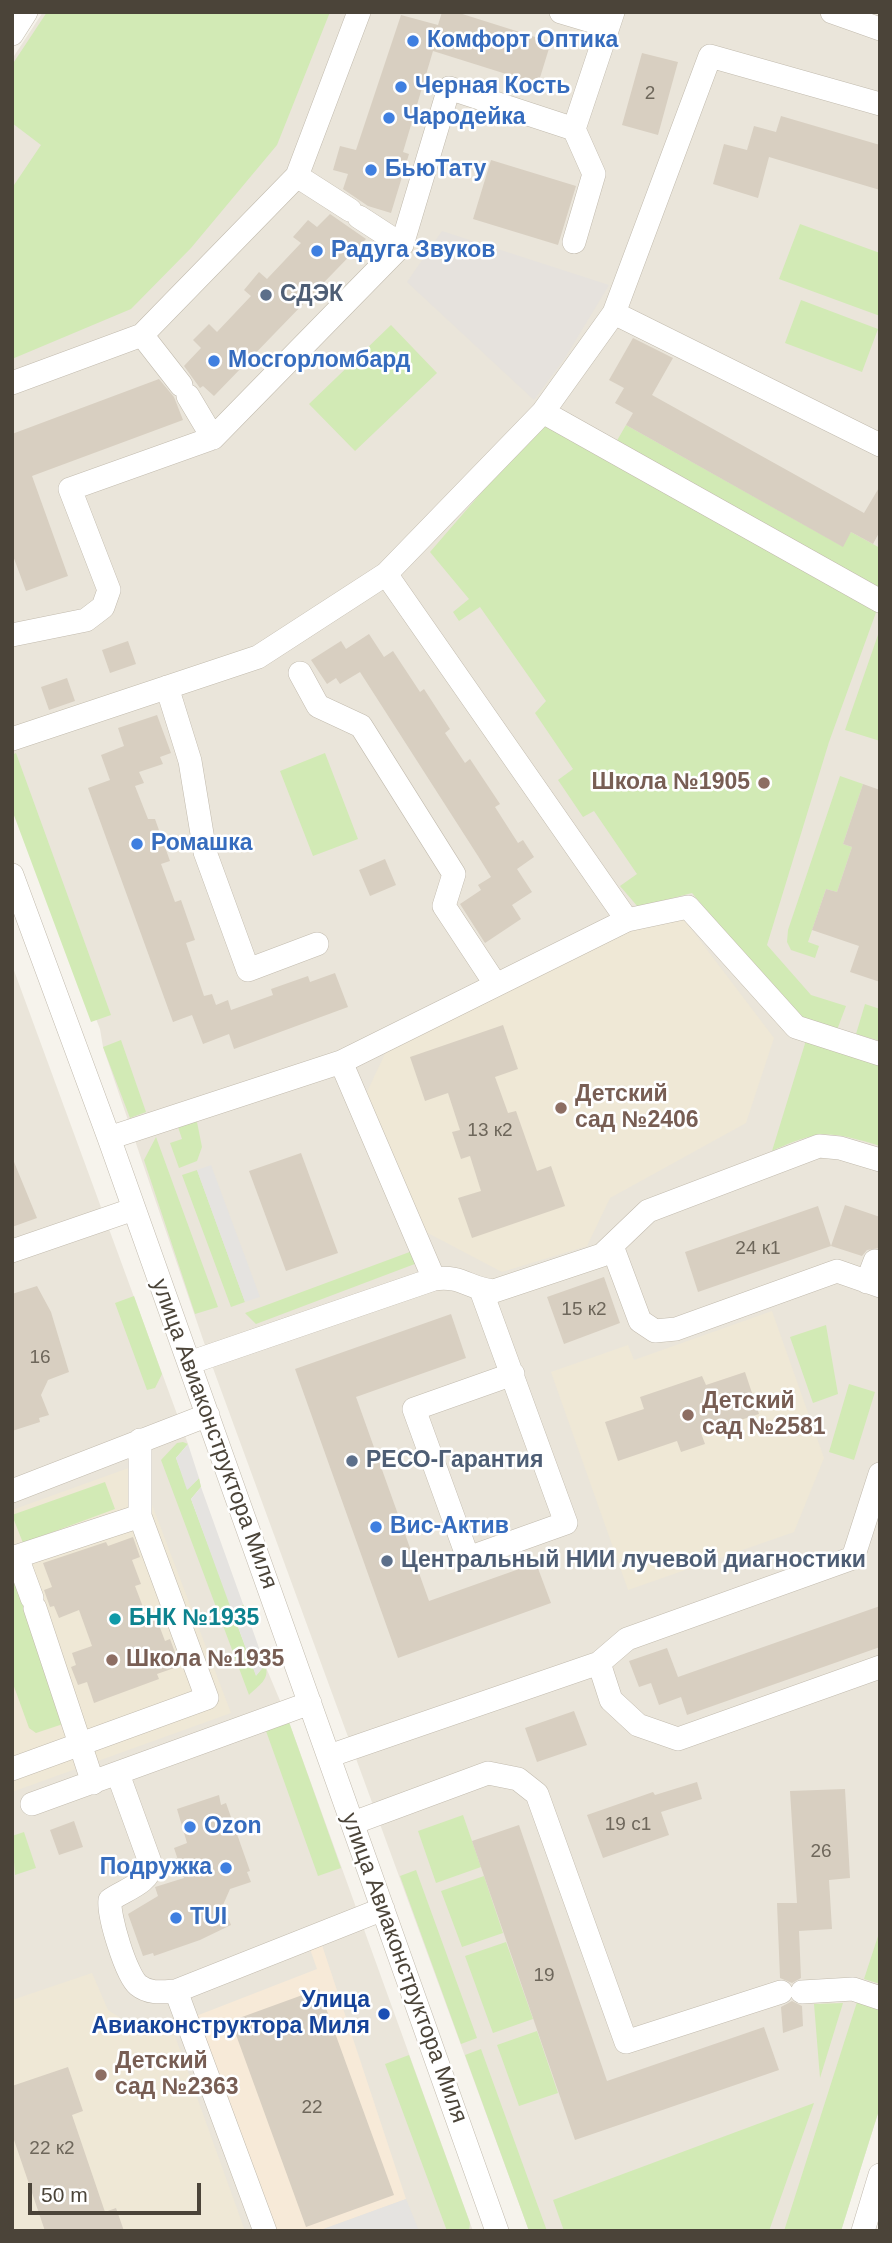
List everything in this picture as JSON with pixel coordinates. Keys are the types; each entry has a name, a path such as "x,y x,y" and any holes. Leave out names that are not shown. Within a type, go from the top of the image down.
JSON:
{"street":[{"path":"12,34 26,12"},
{"path":"12,383 142,335 298,176 359,12"},
{"path":"561,12 610,19 574,129 594,174 574,242"},
{"path":"832,12 880,29"},
{"path":"12,739 258,657 386,574 543,412 614,313 710,56 880,104"},
{"path":"14,631 86,620 103,607 109,590 70,489 213,438 402,245 449,88 574,129"},
{"path":"298,176 402,245"},
{"path":"614,313 880,445"},
{"path":"142,335 185,391 213,438"},
{"path":"543,412 880,601"},
{"path":"386,574 627,920"},
{"path":"300,673 318,706 361,726 454,874 443,906 496,985"},
{"path":"167,687 190,761 205,852 248,970 317,944"},
{"name":"улица Авиаконструктора Миля","path":"12,876 109,1138 497,2231"},
{"path":"109,1138 341,1062 627,920 688,907 796,1027 880,1054"},
{"path":"341,1062 434,1279"},
{"path":"189,1363 434,1279 454,1276 481,1290 494,1291 602,1255 648,1211 819,1146 840,1148 880,1160"},
{"path":"12,1251 134,1209"},
{"path":"612,1246 640,1321 655,1331 676,1329 837,1271 874,1276"},
{"path":"481,1290 513,1374 566,1523 468,1558 414,1409 513,1374"},
{"path":"12,1491 208,1415"},
{"path":"12,1769 207,1698 140,1516 140,1440"},
{"path":"329,1756 599,1663 627,1639 853,1558 880,1474"},
{"path":"93,1783 33,1603 15,1558 140,1516"},
{"path":"599,1663 611,1700 638,1725 678,1739 880,1667"},
{"path":"32,1804 310,1703"},
{"path":"353,1823 488,1773 518,1779 537,1794 626,2042 791,1992 853,1990 880,1998"},
{"path":"118,1774 151,1865 151,1873 146,1880 128,1887 110,1900 108,1912 135,1983 158,1993 176,1991 383,1909"},
{"path":"176,1991 265,2231"},
{"path":"863,2231 880,2175"}],"shaded area":[{"path":"43,12 880,12 880,2107 841,2231 529,2231 210,1360 103,1047 100,1029 12,807 12,59"},
{"path":"442,231 609,285 565,358 534,400 407,282"},
{"name":"Детский сад №2406","path":"683,918 774,1038 746,1123 610,1198 587,1246 502,1272 424,1231 366,1094 391,1041 633,929"},
{"path":"12,965 188,1444 176,1458 187,1489 199,1478 201,1487 191,1499 235,1616 243,1604 247,1614 238,1627 256,1675 265,1665 289,1722 473,2231 12,2231"},
{"path":"211,1165 260,1297 245,1302 197,1170"},
{"name":"Детский сад №2581","path":"772,1311 824,1458 794,1532 628,1590 551,1372 628,1345 634,1360"},
{"path":"188,1444 199,1478 187,1490 176,1458"},
{"name":"Школа №1935","path":"137,1465 231,1713 12,1792 12,1510"},
{"path":"201,1487 243,1604 234,1617 191,1499"},
{"path":"247,1614 265,1665 256,1676 238,1627"},
{"path":"322,1945 406,2199 318,2231 276,2231 196,2016 317,1969 310,1949"},
{"name":"Детский сад №2363","path":"92,1973 108,2010 138,2029 175,2036 245,2231 12,2231 12,2000"},
{"path":"406,2199 419,2231 318,2231"}],"green space":[{"path":"47,12 330,12 277,145 191,248 131,309 12,359 12,188 41,145 12,123 12,65"},
{"path":"800,224 880,253 880,316 779,279"},
{"path":"801,300 878,329 862,372 785,343"},
{"path":"391,325 437,373 355,451 309,404"},
{"name":"Школа №1905","path":"545,419 878,607 829,742 767,945 811,995 846,1006 837,1030 798,1019 692,893 638,907 620,886 637,874 594,811 583,817 558,780 573,769 535,713 546,701 480,607 459,621 453,612 469,599 430,552"},
{"path":"626,425 842,546 851,532 880,548 880,594 615,444"},
{"path":"880,629 880,741 845,730"},
{"path":"16,753 111,1015 91,1022 12,810 12,755"},
{"path":"325,753 358,839 313,856 280,771"},
{"path":"840,776 863,784 843,844 852,847 837,892 826,889 808,942 819,946 815,958 791,950 787,942 788,930"},
{"path":"865,1004 880,1009 880,1041 856,1034"},
{"path":"807,1037 880,1061 880,1146 848,1137 825,1135 802,1139 772,1151"},
{"path":"121,1040 146,1112 130,1118 103,1047"},
{"path":"196,1117 202,1147 197,1161 179,1168 170,1143 182,1139 177,1124"},
{"path":"156,1137 218,1307 195,1314 144,1160"},
{"path":"197,1170 245,1302 231,1307 182,1175"},
{"path":"415,1250 420,1262 256,1324 245,1313"},
{"path":"134,1296 162,1374 155,1388 147,1390 115,1303"},
{"path":"826,1325 838,1394 813,1403 790,1337"},
{"path":"849,1384 875,1392 854,1460 829,1452"},
{"path":"177,1443 188,1444 176,1458 188,1489 199,1478 201,1487 191,1499 235,1616 243,1604 247,1614 238,1627 256,1675 265,1665 263,1682 249,1695 161,1460"},
{"path":"105,1482 115,1509 23,1543 12,1515"},
{"path":"12,1571 16,1572 63,1724 36,1733 29,1728 12,1681"},
{"path":"289,1722 341,1868 318,1876 266,1731"},
{"path":"463,1815 481,1867 436,1883 418,1831"},
{"path":"24,1832 36,1868 15,1875 12,1836"},
{"path":"416,1870 477,2038 461,2044 400,1876"},
{"path":"484,1876 503,1933 462,1947 441,1891"},
{"path":"880,1930 880,1984 864,1979"},
{"path":"506,1942 533,2019 493,2033 465,1956"},
{"path":"857,2002 880,2009 880,2107 841,2231 784,2231"},
{"path":"843,2003 820,2078 814,2004"},
{"path":"537,2031 558,2093 519,2106 497,2045"},
{"path":"481,2049 547,2231 529,2231 465,2055"},
{"path":"409,2055 470,2223 469,2231 447,2231 385,2064"},
{"path":"814,2103 769,2231 564,2231 553,2200"}],"building":[{"path":"442,12 456,12 551,42 538,84 433,51 403,152 409,154 391,213 368,206 343,189 348,174 333,170 340,146 356,150 401,15 438,25"},
{"path":"642,53 678,62 658,135 622,125"},
{"path":"781,116 880,145 880,190 769,157 758,198 713,184 724,144 747,150 754,126 776,132"},
{"path":"491,160 576,186 558,245 473,219"},
{"path":"330,214 366,239 214,396 203,386 200,388 184,366 201,348 193,340 209,324 217,332 251,296 244,290 259,272 267,279 301,243 293,237 308,220 317,227"},
{"path":"633,338 673,358 652,395 864,513 880,486 880,531 873,544 851,532 843,547 626,425 633,413 615,403 624,388 609,380"},
{"path":"159,379 174,397 183,420 32,476 68,576 26,591 12,553 12,434"},
{"path":"369,634 384,657 393,651 420,692 424,689 450,729 445,733 465,763 470,759 500,804 495,807 518,843 523,840 534,857 517,869 532,892 512,905 521,919 485,943 460,904 481,890 478,885 491,877 360,672 340,684 336,678 327,684 311,660 341,641 346,649"},
{"path":"128,641 136,664 110,673 102,650"},
{"path":"67,678 75,701 49,710 41,687"},
{"path":"157,715 171,753 160,757 163,764 139,772 144,783 135,786 148,819 155,819 170,861 161,864 175,902 181,900 195,940 186,943 204,996 212,994 216,1005 228,1000 231,1010 273,995 271,989 308,976 310,982 335,973 348,1007 234,1049 229,1034 203,1044 192,1015 173,1022 88,788 110,780 101,755 124,746 118,728"},
{"path":"863,784 880,790 880,982 850,972 859,946 812,930 826,889 837,892 852,847 843,844"},
{"path":"385,859 396,885 370,896 359,870"},
{"path":"503,1025 518,1069 495,1077 508,1113 516,1111 537,1171 551,1166 565,1206 472,1238 458,1198 481,1191 470,1156 461,1159 452,1132 460,1130 448,1093 425,1101 410,1057"},
{"path":"301,1153 338,1253 286,1271 249,1171"},
{"path":"12,1157 37,1218 12,1227"},
{"path":"845,1205 880,1217 880,1248 867,1250 862,1256 831,1246"},
{"path":"818,1206 831,1246 698,1292 685,1252"},
{"path":"604,1277 620,1323 564,1344 547,1297"},
{"path":"37,1286 51,1312 69,1372 48,1380 41,1395 49,1415 39,1418 40,1422 12,1431 12,1294"},
{"path":"451,1314 466,1358 356,1397 429,1601 536,1563 551,1603 398,1658 295,1369"},
{"path":"745,1372 759,1414 701,1433 705,1444 681,1452 677,1441 618,1461 605,1422 644,1409 640,1397 702,1376 706,1385"},
{"name":"БНК №1935","path":"133,1537 140,1557 132,1560 141,1584 135,1586 148,1620 156,1617 165,1641 170,1639 180,1666 157,1674 159,1679 94,1703 87,1682 78,1685 71,1667 76,1665 72,1653 92,1646 79,1610 59,1618 54,1606 50,1607 44,1590 52,1587 43,1563 106,1542 108,1546"},
{"path":"880,1606 880,1647 687,1715 681,1697 659,1705 651,1683 639,1687 629,1661 667,1648 678,1677"},
{"path":"574,1711 587,1745 537,1762 525,1728"},
{"path":"697,1782 702,1799 661,1812 669,1835 603,1858 587,1815 653,1792 655,1795"},
{"path":"845,1789 850,1878 829,1880 832,1929 799,1931 801,1978 792,1983 780,1978 777,1903 797,1903 790,1791"},
{"path":"219,1795 221,1805 226,1803 250,1871 247,1872 251,1882 230,1889 223,1905 231,1925 200,1940 154,1956 153,1953 143,1956 128,1914 158,1896 155,1887 184,1878 174,1848 187,1843 177,1809"},
{"path":"74,1821 83,1847 59,1855 50,1830"},
{"path":"519,1825 607,2081 764,2027 779,2070 575,2140 472,1841"},
{"path":"319,1989 394,2195 306,2227 231,2021"},
{"path":"792,2001 802,2006 803,2026 783,2033 781,2007"},
{"path":"68,2067 83,2111 72,2115 105,2212 116,2208 124,2231 45,2231 12,2134 12,2086"}],"place":[{"name":"Комфорт Оптика","path":"413,41"},
{"name":"Черная Кость","path":"401,87"},
{"name":"Чародейка","path":"389,118"},
{"name":"БьюТату","path":"371,170"},
{"name":"Радуга Звуков","path":"317,251"},
{"name":"СДЭК","path":"266,295"},
{"name":"Мосгорломбард","path":"214,361"},
{"name":"Школа №1905","path":"764,783"},
{"name":"Ромашка","path":"137,844"},
{"name":"Детский сад №2406","path":"561,1108"},
{"name":"Детский сад №2581","path":"688,1415"},
{"name":"РЕСО-Гарантия","path":"352,1461"},
{"name":"Вис-Актив","path":"376,1527"},
{"name":"Центральный НИИ лучевой диагностики","path":"387,1561"},
{"name":"БНК №1935","path":"115,1619"},
{"name":"Школа №1935","path":"112,1660"},
{"name":"Ozon","path":"190,1827"},
{"name":"Подружка","path":"226,1868"},
{"name":"TUI","path":"176,1918"},
{"name":"Улица Авиаконструктора Миля","path":"384,2014"},
{"name":"Детский сад №2363","path":"101,2075"}]}
